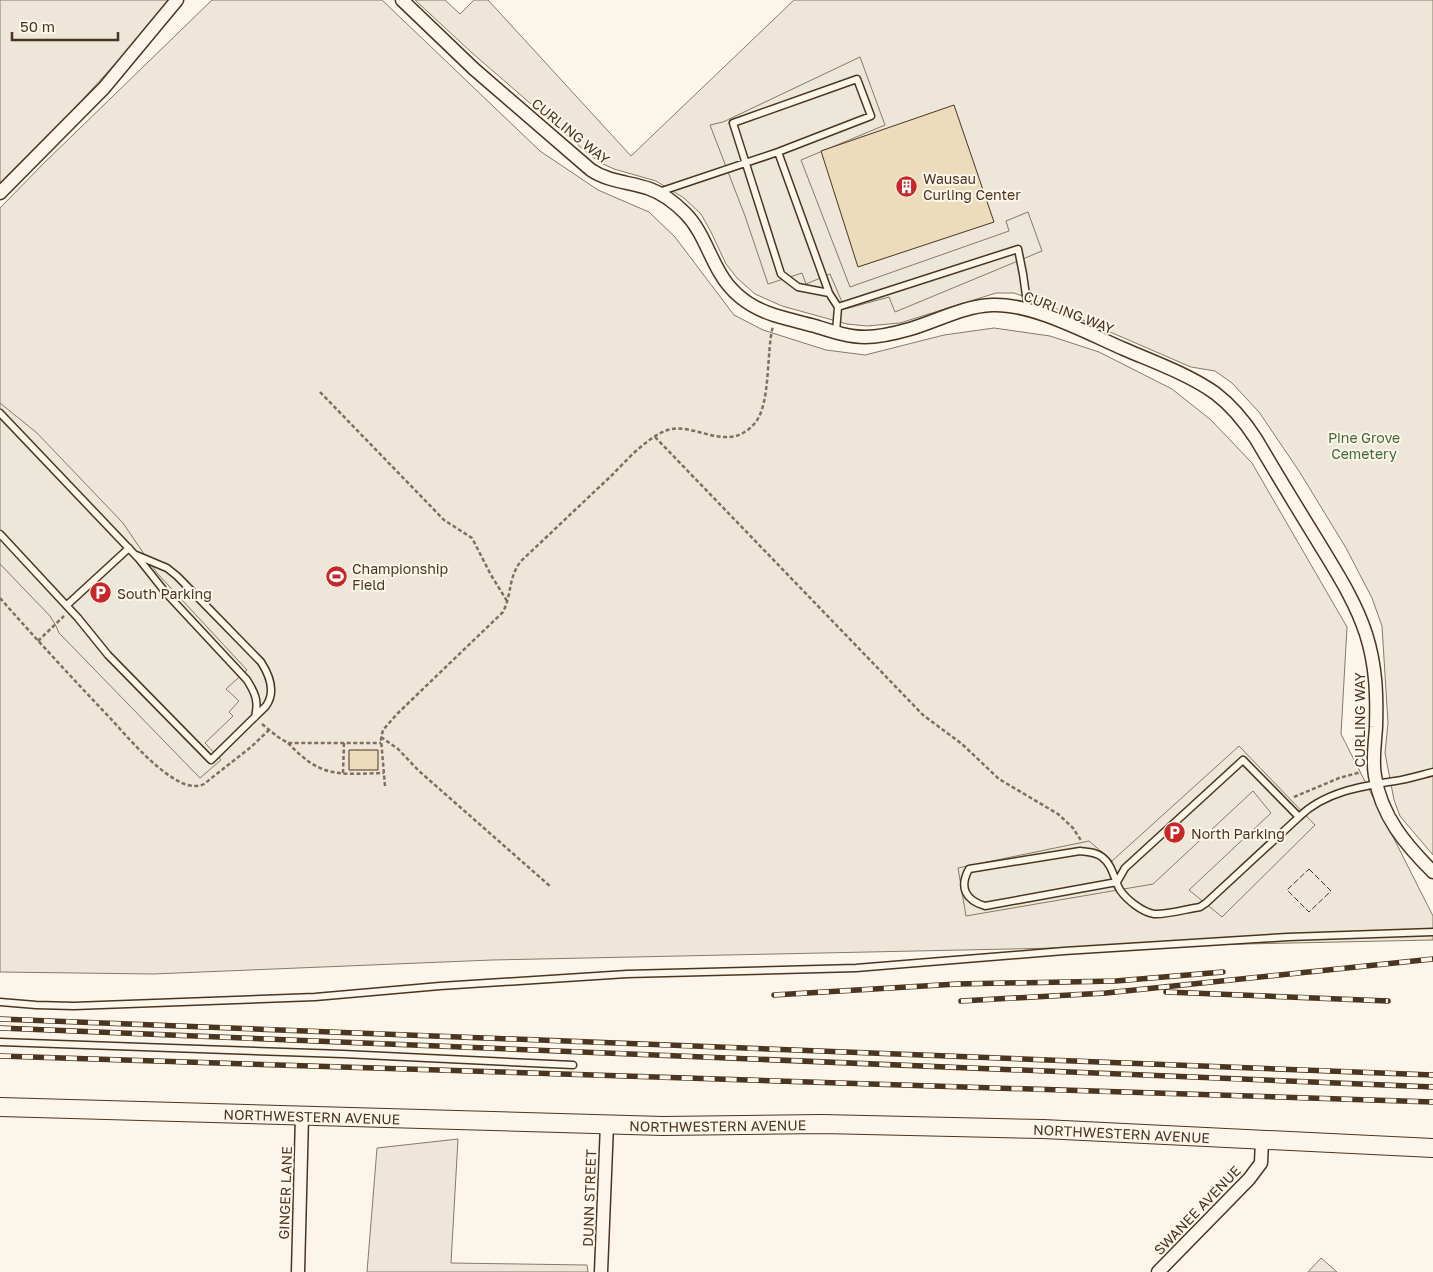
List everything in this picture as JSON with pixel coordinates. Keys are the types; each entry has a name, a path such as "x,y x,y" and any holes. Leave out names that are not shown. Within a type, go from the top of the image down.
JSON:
{"street":[{"path":"0,193 104,88 177,0"},
{"name":"CURLING WAY","path":"402,0 474,69 591,170 613,180 658,192 677,206 695,225 720,274 732,289 751,305 776,316 836,332 864,337 910,329 962,311 986,306 1011,306 1056,320 1186,377 1216,394 1246,425 1337,573 1362,622 1372,656 1376,683 1374,760 1376,783 1383,803 1404,842 1433,872"},
{"name":"NORTHWESTERN AVENUE","path":"0,1107 193,1111 302,1116 663,1126 822,1124 1024,1128 1433,1148"},
{"name":"GINGER LANE","path":"298,1272 302,1116"},
{"name":"DUNN STREET","path":"601,1272 607,1124"},
{"name":"SWANEE AVENUE","path":"1158,1272 1249,1179 1261,1163 1262,1140"}],"lane":[{"path":"658,192 746,164 871,116 857,79 733,123 746,164 781,274 798,287 829,293"},
{"path":"778,152 829,293 838,307 836,332"},
{"path":"838,307 1018,248 1028,310"},
{"path":"0,413 136,555 166,593 247,680 257,702 258,708 255,718"},
{"path":"0,534 69,607 108,655 211,760 255,718 268,702 271,693 269,678 261,662 177,576 167,568 136,555"},
{"path":"69,607 129,548"},
{"path":"1299,817 1243,760 1125,868 1117,882 985,906 975,903 968,897 963,887 970,868 1080,850 1094,853 1107,862 1117,882 1120,890 1140,910 1155,914 1200,907 1299,817 1330,796 1376,783 1396,781 1433,772"},
{"path":"0,1002 74,1006 316,997 440,986 618,975 856,968 1064,951 1288,937 1433,932"},
{"path":"0,1042 342,1054 573,1065"}],"path":[{"path":"385,786 381,742 383,730 397,714 503,612 508,601 512,578 522,561 654,436 673,429 730,437 744,432 754,424 762,410 769,342 776,316"},
{"path":"320,392 444,520 472,538 491,575 508,601"},
{"path":"654,436 923,715 962,744 999,779 1066,820 1088,852"},
{"path":"0,598 140,749 164,771 184,783 196,786 204,784 270,730"},
{"path":"38,640 69,607"},
{"path":"255,718 318,768 343,773 384,772"},
{"path":"381,737 398,749 426,777 551,887"},
{"path":"288,743 381,742"},
{"path":"343,773 344,743"},
{"path":"1294,797 1339,778 1363,771"}],"green space":[{"path":"0,0 174,0 0,189"},
{"path":"212,0 382,0 540,151 598,190 649,212 675,237 734,315 763,330 826,350 865,355 944,335 994,328 1050,336 1099,352 1172,389 1211,420 1252,463 1347,627 1341,734 1433,916 1433,940 492,960 153,974 0,972 0,208"},
{"name":"Pine Grove Cemetery","path":"415,0 445,0 460,14 474,0 488,0 631,156 794,0 1433,0 1433,855 1400,816 1394,800 1385,753 1388,723 1382,626 1372,598 1346,548 1299,471 1259,412 1232,383 1215,371 1191,367 1050,306 1014,293 996,293 900,323 867,326 847,324 782,306 755,294 737,278 726,264 701,214 684,198 656,181 614,169 591,156 471,52"},
{"path":"458,1139 451,1263 587,1265 588,1272 367,1272 377,1148"},
{"path":"1321,1258 1337,1272 1308,1272"}],"shaded area":[{"path":"860,57 885,125 801,160 850,287 1009,231 1006,221 1028,212 1042,251 895,312 889,297 845,309 830,274 806,284 802,273 768,284 745,216 710,125 723,122"},
{"name":"South Parking","path":"0,403 37,433 123,523 157,573 247,670 226,689 239,701 229,712 233,716 205,743 221,760 200,778 59,633 50,616 0,564"},
{"name":"North Parking","path":"1239,746 1315,825 1222,917 1189,890 1271,813 1253,791 1153,884 966,916 958,868 1089,841 1112,861"}],"building":[{"name":"Wausau Curling Center","path":"954,105 994,222 858,267 821,151"},
{"path":"349,750 378,750 378,770 349,770"}],"railway":[{"path":"961,1001 1106,993 1433,959"},
{"path":"774,995 957,984 1116,981 1223,972"},
{"path":"1166,992 1388,1001"},
{"path":"0,1019 1433,1075"},
{"path":"0,1028 1433,1087"},
{"path":"0,1056 1433,1102"}],"fence":[{"path":"1309,869 1331,891 1309,912 1287,890 1309,869"}],"place":[{"name":"Wausau Curling Center","path":"907,186"},
{"name":"Championship Field","path":"336,576"},
{"name":"South Parking","path":"101,593"},
{"name":"North Parking","path":"1175,833"}]}
